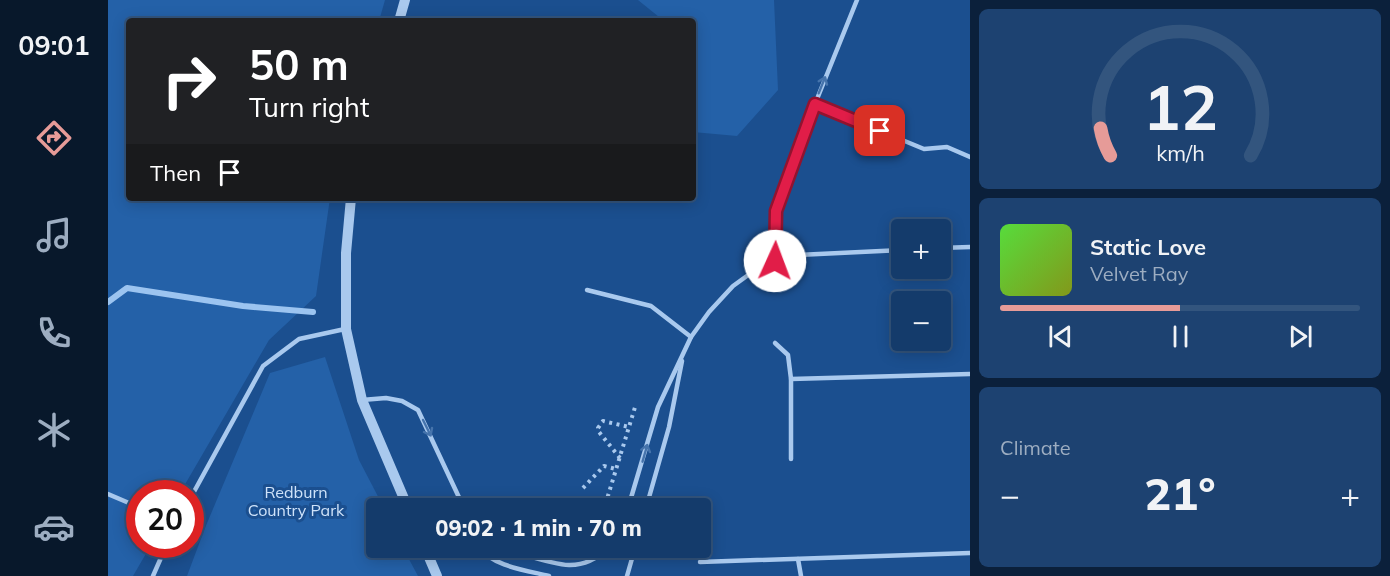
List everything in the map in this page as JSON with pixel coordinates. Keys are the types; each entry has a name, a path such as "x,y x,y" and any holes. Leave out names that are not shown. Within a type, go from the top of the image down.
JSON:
{"street":[{"path":"400,18 405,0"},
{"path":"351,201 346,253 346,329 362,400 404,498"},
{"path":"429,558 437,576"}],"lane":[{"path":"775,261 776,211 815,104 857,0"},
{"path":"815,104 924,149 947,147 970,157"},
{"path":"951,248 970,247"},
{"path":"631,498 658,407 691,337 709,312 733,286 751,273 775,261 798,255 891,251"},
{"path":"587,290 651,306 691,337"},
{"path":"200,480 263,366 298,339 346,329"},
{"path":"775,343 788,355 791,380 791,459"},
{"path":"649,498 669,427 684,352"},
{"path":"791,380 970,374"},
{"path":"362,400 386,398 402,400 418,411 459,498"},
{"path":"108,495 126,501"},
{"path":"700,562 970,553"},
{"path":"153,576 161,558"},
{"path":"491,558 494,561 549,576"},
{"path":"539,558 569,566 595,558"},
{"path":"627,576 632,558"},
{"path":"798,559 801,576"}],"path":[{"path":"607,498 636,404"},
{"path":"620,458 598,428 603,421 629,427"},
{"path":"583,488 604,466 616,469"}],"green space":[{"path":"108,0 385,0 380,18 126,18 126,201 330,201 316,296 269,340 188,480 126,480 126,558 143,558 133,576 108,576"},
{"path":"638,0 774,0 778,90 737,136 696,132 696,18 660,18"},
{"name":"Redburn Country Park","path":"325,357 359,460 379,498 366,498 366,558 408,558 418,576 187,576 194,558 204,558 204,531 270,373"}],"waterway":[{"path":"108,302 127,288 243,306 313,312"}],"route":[{"path":"775,261 776,211 815,104 880,131"}]}
